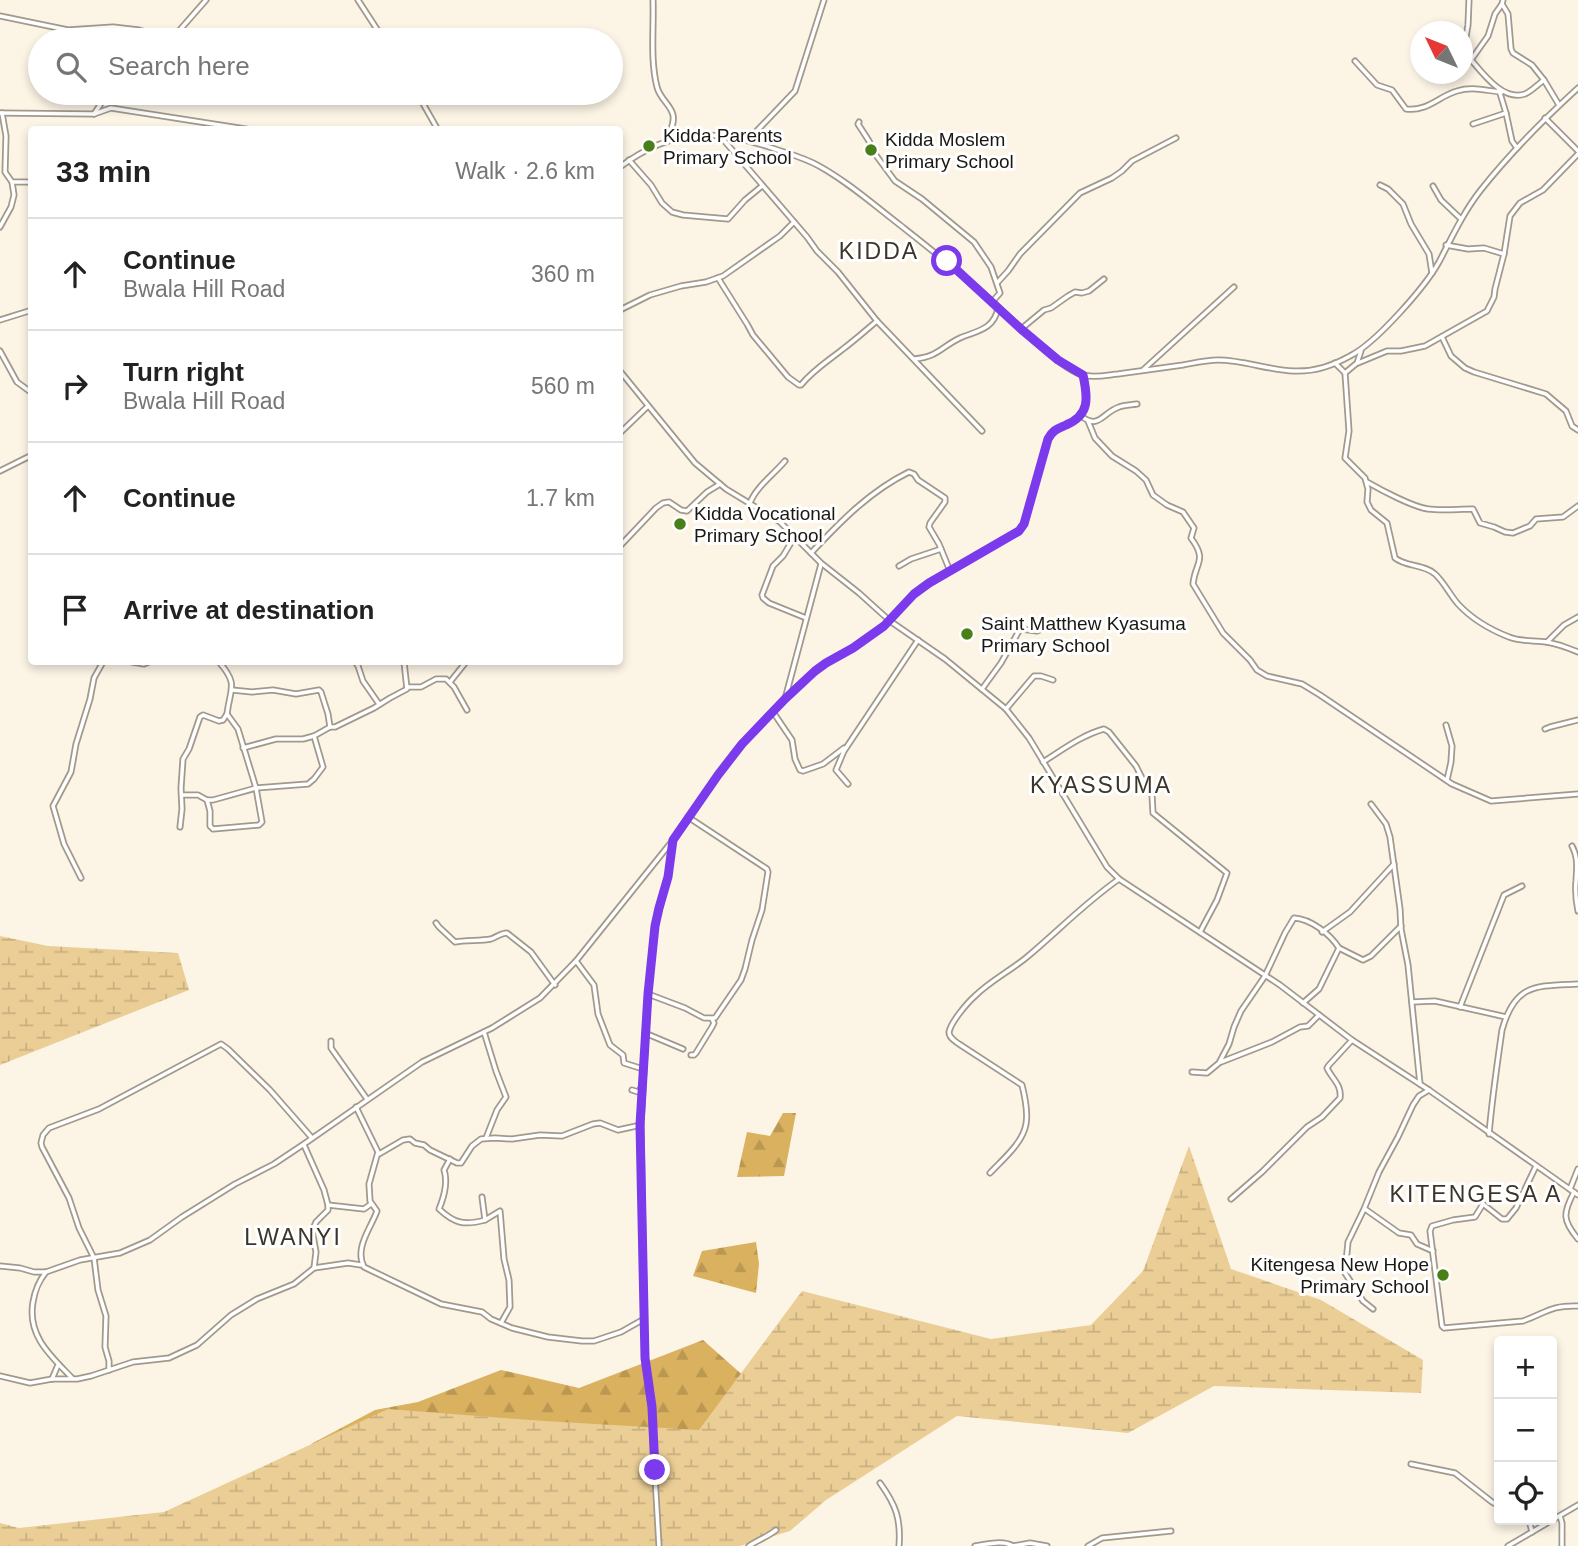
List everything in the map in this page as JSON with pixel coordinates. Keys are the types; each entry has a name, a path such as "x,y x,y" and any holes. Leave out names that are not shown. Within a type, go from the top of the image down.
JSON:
{"street":[{"path":"182,28 206,0"},
{"path":"358,0 376,28"},
{"path":"653,0 656,84 674,118 666,141"},
{"path":"749,139 795,91 824,0"},
{"path":"1468,21 1469,0"},
{"path":"1473,57 1488,36 1502,2"},
{"path":"1502,2 1508,14 1511,49 1532,65 1559,106"},
{"path":"0,16 58,28"},
{"path":"98,28 122,28"},
{"path":"1355,61 1377,85 1392,90 1406,108 1414,110 1459,90 1480,88 1516,95 1524,94 1544,80"},
{"path":"1473,62 1501,91 1511,141 1517,148"},
{"path":"623,165 650,147 697,135 749,139 801,157 839,179 947,261 1021,329 1058,360 1083,375 1141,371 1212,360 1229,360 1295,372 1335,363 1362,349 1387,326 1432,273 1461,219 1480,191 1545,118 1578,88"},
{"path":"93,114 99,105"},
{"path":"424,105 436,126"},
{"path":"0,227 14,195 12,182 5,172 6,136 1,113 93,114 111,108 226,126"},
{"path":"1473,124 1506,113"},
{"path":"1345,373 1357,363 1387,351 1425,346 1490,309 1504,254 1509,220 1517,207 1543,190 1578,153 1545,118"},
{"path":"859,122 858,125 875,154 895,181 922,199 974,242 991,267 997,283 999,295 992,302"},
{"path":"719,135 877,321 982,431"},
{"path":"997,283 1020,254 1080,193 1112,178 1132,161 1176,138"},
{"path":"629,160 651,185 666,208 683,215 728,219 762,186"},
{"path":"12,182 28,182"},
{"path":"1380,186 1388,189 1403,204 1429,254 1432,273"},
{"path":"1433,186 1441,200 1461,219"},
{"path":"623,308 650,295 718,278 773,242 794,222"},
{"path":"1446,245 1468,249 1484,248 1504,254"},
{"path":"718,278 753,335 788,377 799,385 877,321"},
{"path":"1021,329 1044,310 1075,292 1089,291 1104,279"},
{"path":"1141,371 1234,287"},
{"path":"914,359 938,353 960,338 977,333 994,318 998,307"},
{"path":"0,320 28,311"},
{"path":"1442,337 1451,356 1465,368 1546,394 1566,411 1572,425 1578,430"},
{"path":"1357,363 1362,349"},
{"path":"0,351 17,382 28,390"},
{"path":"1335,363 1345,373 1349,430 1345,458 1365,478 1368,507 1387,523 1397,560 1434,573 1458,604 1492,629 1517,640 1547,642 1578,652"},
{"path":"0,1266 46,1272 80,1260 120,1253 150,1240 235,1184 274,1164 422,1062 484,1032 540,998 576,961 673,840 742,744 785,699 815,671 891,621 914,594 1019,531 1024,524 1048,439 1055,429 1076,421 1084,412 1087,400 1083,375"},
{"path":"623,376 695,463 720,485 774,517 821,563 891,621 1006,709 1028,738 1102,860 1119,879 1265,976 1352,1040 1429,1090 1574,1192"},
{"path":"1088,421 1096,421 1118,407 1137,404"},
{"path":"623,430 648,406"},
{"path":"1081,416 1088,421 1096,438 1112,456 1146,480 1153,495 1183,512 1194,528 1191,538 1200,555 1192,584 1223,633 1257,670 1267,676 1302,684 1346,710 1447,780 1491,801 1578,794"},
{"path":"0,471 28,457"},
{"path":"750,503 756,491 785,461"},
{"path":"811,553 838,524 867,499 891,481 909,472 945,498 929,527 950,571"},
{"path":"1367,482 1426,509 1473,509 1480,523 1513,533 1522,530 1536,519 1563,517 1578,506"},
{"path":"623,543 663,503 669,502 687,511 707,492 720,485"},
{"path":"795,536 783,556 773,566 762,595 769,603 806,618"},
{"path":"899,566 941,549"},
{"path":"785,699 821,563"},
{"path":"1547,642 1564,625 1578,617"},
{"path":"982,689 1001,663 1020,628 1037,631 1052,625"},
{"path":"848,784 836,770 847,747 918,640"},
{"path":"81,878 64,844 53,806 72,772 76,744 94,678 101,665"},
{"path":"180,827 183,759 200,717 203,715 219,721 227,714 232,681 222,665"},
{"path":"357,665 363,681 379,704"},
{"path":"243,748 276,738 303,739 314,736 406,691 408,687 404,665"},
{"path":"450,682 464,665"},
{"path":"1006,709 1036,675 1053,680"},
{"path":"408,687 422,687 436,679 446,679 463,700 467,710"},
{"path":"232,690 273,690 296,694 319,690 330,727"},
{"path":"773,712 792,740 794,759 800,770 823,764 847,747"},
{"path":"207,800 210,826 213,829 259,825 262,822 256,788 237,726 227,714"},
{"path":"1545,729 1578,720"},
{"path":"1446,725 1452,746 1447,780"},
{"path":"1043,762 1080,739 1104,729 1109,732 1136,766 1152,794 1153,813 1227,873 1217,900 1200,932"},
{"path":"182,795 198,795 207,800 256,788 308,784 323,767 314,736"},
{"path":"1371,804 1385,824 1390,837 1408,965 1420,1084"},
{"path":"648,994 704,1018 718,1017 741,980 762,910 768,870 688,817"},
{"path":"659,1546 652,1407 645,1358 640,1125 655,926 668,877 673,840"},
{"path":"1572,846 1578,864 1578,911"},
{"path":"1322,932 1350,912 1394,864"},
{"path":"990,1173 1010,1152 1026,1128 1023,1085 959,1044 950,1037 950,1029 975,995 1027,956 1119,879"},
{"path":"1460,1007 1504,895 1522,886"},
{"path":"1219,1063 1241,1011 1265,976 1294,918 1310,922 1333,939 1339,948 1363,960 1371,956 1401,926"},
{"path":"436,923 455,942 490,939 507,933 531,952 555,985"},
{"path":"1303,1003 1319,989 1339,948"},
{"path":"576,961 594,985 598,1014 610,1045 623,1055 624,1063 643,1069"},
{"path":"1489,1133 1497,1060 1506,1017 1519,996 1538,986 1578,985"},
{"path":"1412,1002 1435,1001 1506,1017"},
{"path":"1192,1072 1207,1073 1219,1063 1287,1036 1300,1027 1308,1026 1319,1015"},
{"path":"691,1055 696,1053 712,1027 713,1020 710,1018"},
{"path":"484,1032 506,1097 497,1110 486,1138"},
{"path":"645,1033 683,1049"},
{"path":"1231,1199 1340,1098 1337,1083 1327,1068 1352,1040"},
{"path":"331,1041 331,1048 367,1099"},
{"path":"109,1370 105,1347 106,1316 98,1290 94,1258 79,1228 69,1198 47,1159 41,1143 44,1132 55,1124 99,1109 221,1044 270,1090 312,1139"},
{"path":"632,1090 638,1092 642,1086"},
{"path":"1373,1309 1363,1301 1345,1273 1348,1242 1413,1104 1429,1090"},
{"path":"356,1107 378,1154 370,1179 369,1199 377,1214 364,1235 362,1265"},
{"path":"378,1154 410,1139 461,1163 476,1142 486,1138 562,1136 593,1124 618,1130 640,1125"},
{"path":"304,1144 328,1205 328,1210 316,1222 312,1231 316,1252 314,1268"},
{"path":"450,1160 444,1170 447,1179 439,1209 446,1217 461,1223 485,1220 500,1212 510,1307 501,1323"},
{"path":"1536,1166 1505,1220 1483,1204 1475,1217 1432,1226 1430,1231 1443,1327 1522,1321 1553,1307 1578,1306"},
{"path":"1578,1169 1565,1218 1578,1239"},
{"path":"482,1198 485,1220"},
{"path":"328,1205 364,1209 371,1204"},
{"path":"1364,1209 1399,1233 1411,1235 1417,1244 1433,1251"},
{"path":"0,1376 30,1383 91,1376 133,1362 179,1354 197,1345 231,1315 257,1299 294,1284 314,1268 348,1262 362,1265 441,1304 482,1312 491,1319 524,1331 582,1341 605,1339 644,1319"},
{"path":"34,1272 37,1283 31,1321 40,1340 72,1378"},
{"path":"37,1283 46,1272"},
{"path":"52,1379 58,1364"},
{"path":"1411,1464 1455,1473 1494,1503"},
{"path":"880,1483 891,1498 897,1513 899,1546"},
{"path":"1508,1546 1578,1505"},
{"path":"1560,1516 1562,1546"},
{"path":"1530,1525 1532,1532"},
{"path":"749,1546 776,1530"},
{"path":"1088,1546 1102,1538 1171,1531"},
{"path":"975,1546 1000,1543 1013,1546 1030,1543 1047,1546"}],"green space":[{"path":"0,936 48,946 178,953 189,990 0,1065"},
{"path":"783,1113 796,1113 784,1176 737,1177 747,1132 770,1136"},
{"path":"1189,1146 1231,1269 1321,1300 1423,1360 1421,1393 1214,1386 1128,1433 957,1416 826,1500 790,1531 740,1546 0,1546 0,1523 19,1528 164,1512 388,1409 699,1430 802,1291 991,1339 1091,1325 1143,1271"},
{"path":"756,1242 759,1264 756,1293 693,1276 702,1251"},
{"path":"703,1340 800,1426 683,1546 311,1444 375,1410 418,1402 501,1370 579,1388"}],"place":[{"name":"Kidda Parents Primary School","path":"649,146"},
{"name":"Kidda Moslem Primary School","path":"871,150"},
{"name":"Kidda Vocational Primary School","path":"680,524"},
{"name":"Saint Matthew Kyasuma Primary School","path":"967,634"},
{"name":"Kitengesa New Hope Primary School","path":"1443,1275"}],"district":[{"name":"KIDDA","path":"879,251"},
{"name":"KYASSUMA","path":"1101,785"},
{"name":"KITENGESA A","path":"1476,1194"},
{"name":"LWANYI","path":"293,1237"}],"route":[{"path":"655,1470 652,1407 645,1358 640,1125 655,926 666,888 673,840 742,744 815,671 891,621 914,594 929,583 1019,531 1024,524 1051,433 1076,421 1084,412 1087,400 1083,375 1058,360 1021,329 947,261"}]}
